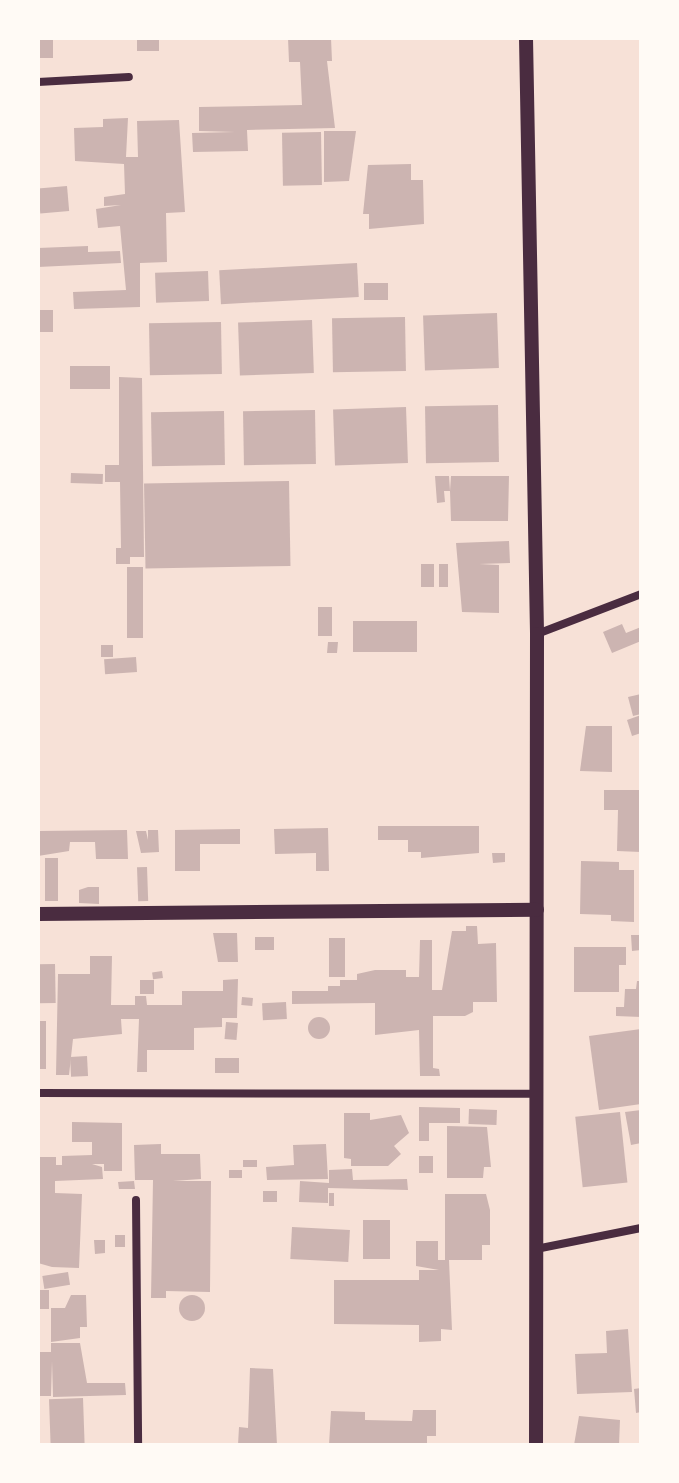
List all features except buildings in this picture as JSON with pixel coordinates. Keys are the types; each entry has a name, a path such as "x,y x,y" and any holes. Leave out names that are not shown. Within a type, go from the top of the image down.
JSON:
{"street":[{"path":"526,38 537,634 536,1445"},
{"path":"38,82 129,77"},
{"path":"537,634 641,594"},
{"path":"38,914 537,910"},
{"path":"38,1093 535,1094"},
{"path":"136,1200 138,1445"},
{"path":"536,1249 641,1228"}]}
